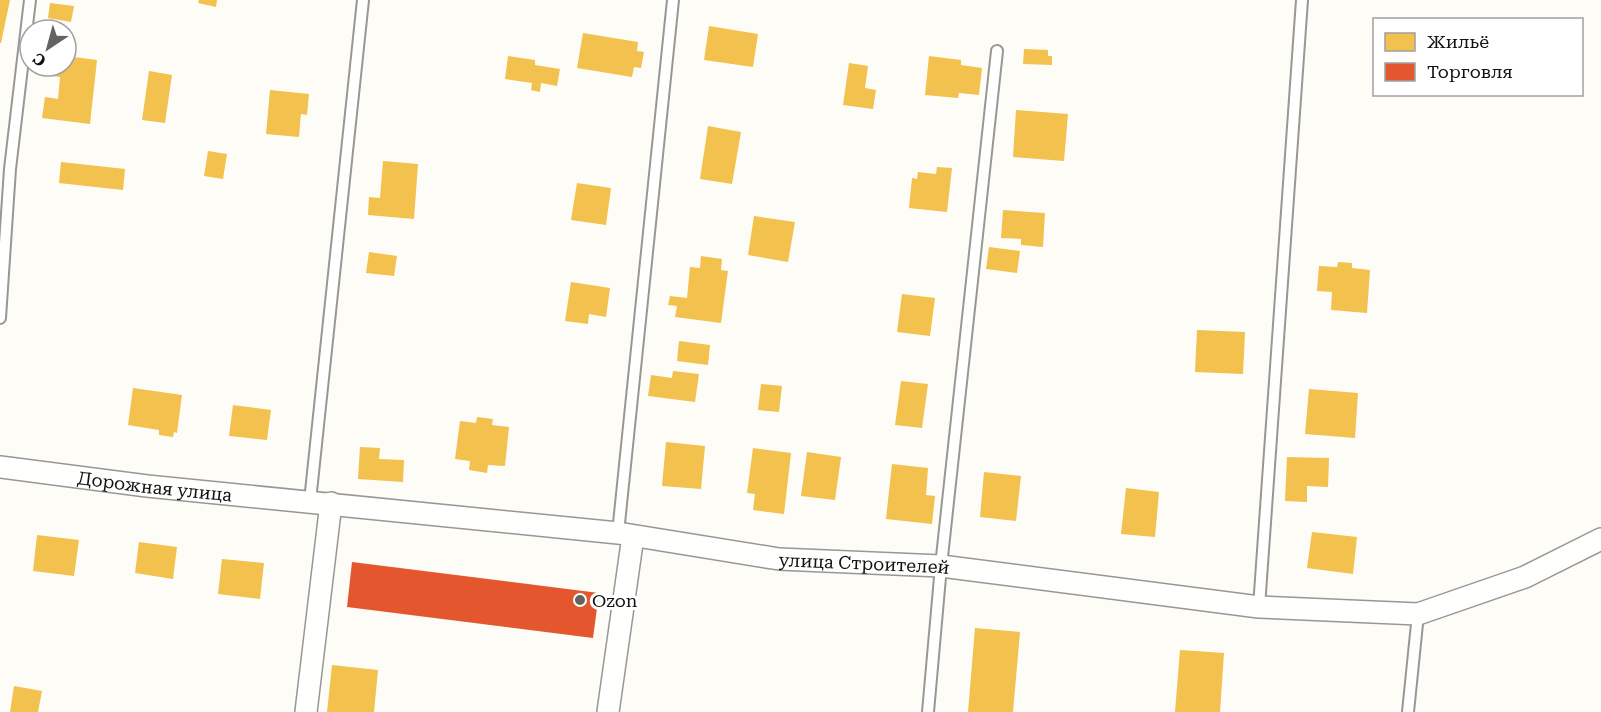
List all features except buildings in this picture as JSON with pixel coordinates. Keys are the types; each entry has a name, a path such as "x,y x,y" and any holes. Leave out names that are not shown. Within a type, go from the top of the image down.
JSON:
{"street":[{"name":"Дорожная улица","path":"0,467 147,486 310,501"},
{"name":"улица Строителей","path":"310,501 626,535 779,559 941,566 1258,607 1418,614"},
{"path":"306,712 331,503"},
{"path":"608,712 626,535"},
{"path":"1418,614 1525,577 1601,539"}],"lane":[{"path":"0,318 10,169 30,0"},
{"path":"310,501 363,0"},
{"path":"626,535 673,0"},
{"path":"1258,607 1302,0"},
{"path":"928,712 941,566 997,51"},
{"path":"1408,712 1418,614"}],"place":[{"name":"Ozon","path":"580,600"}]}
